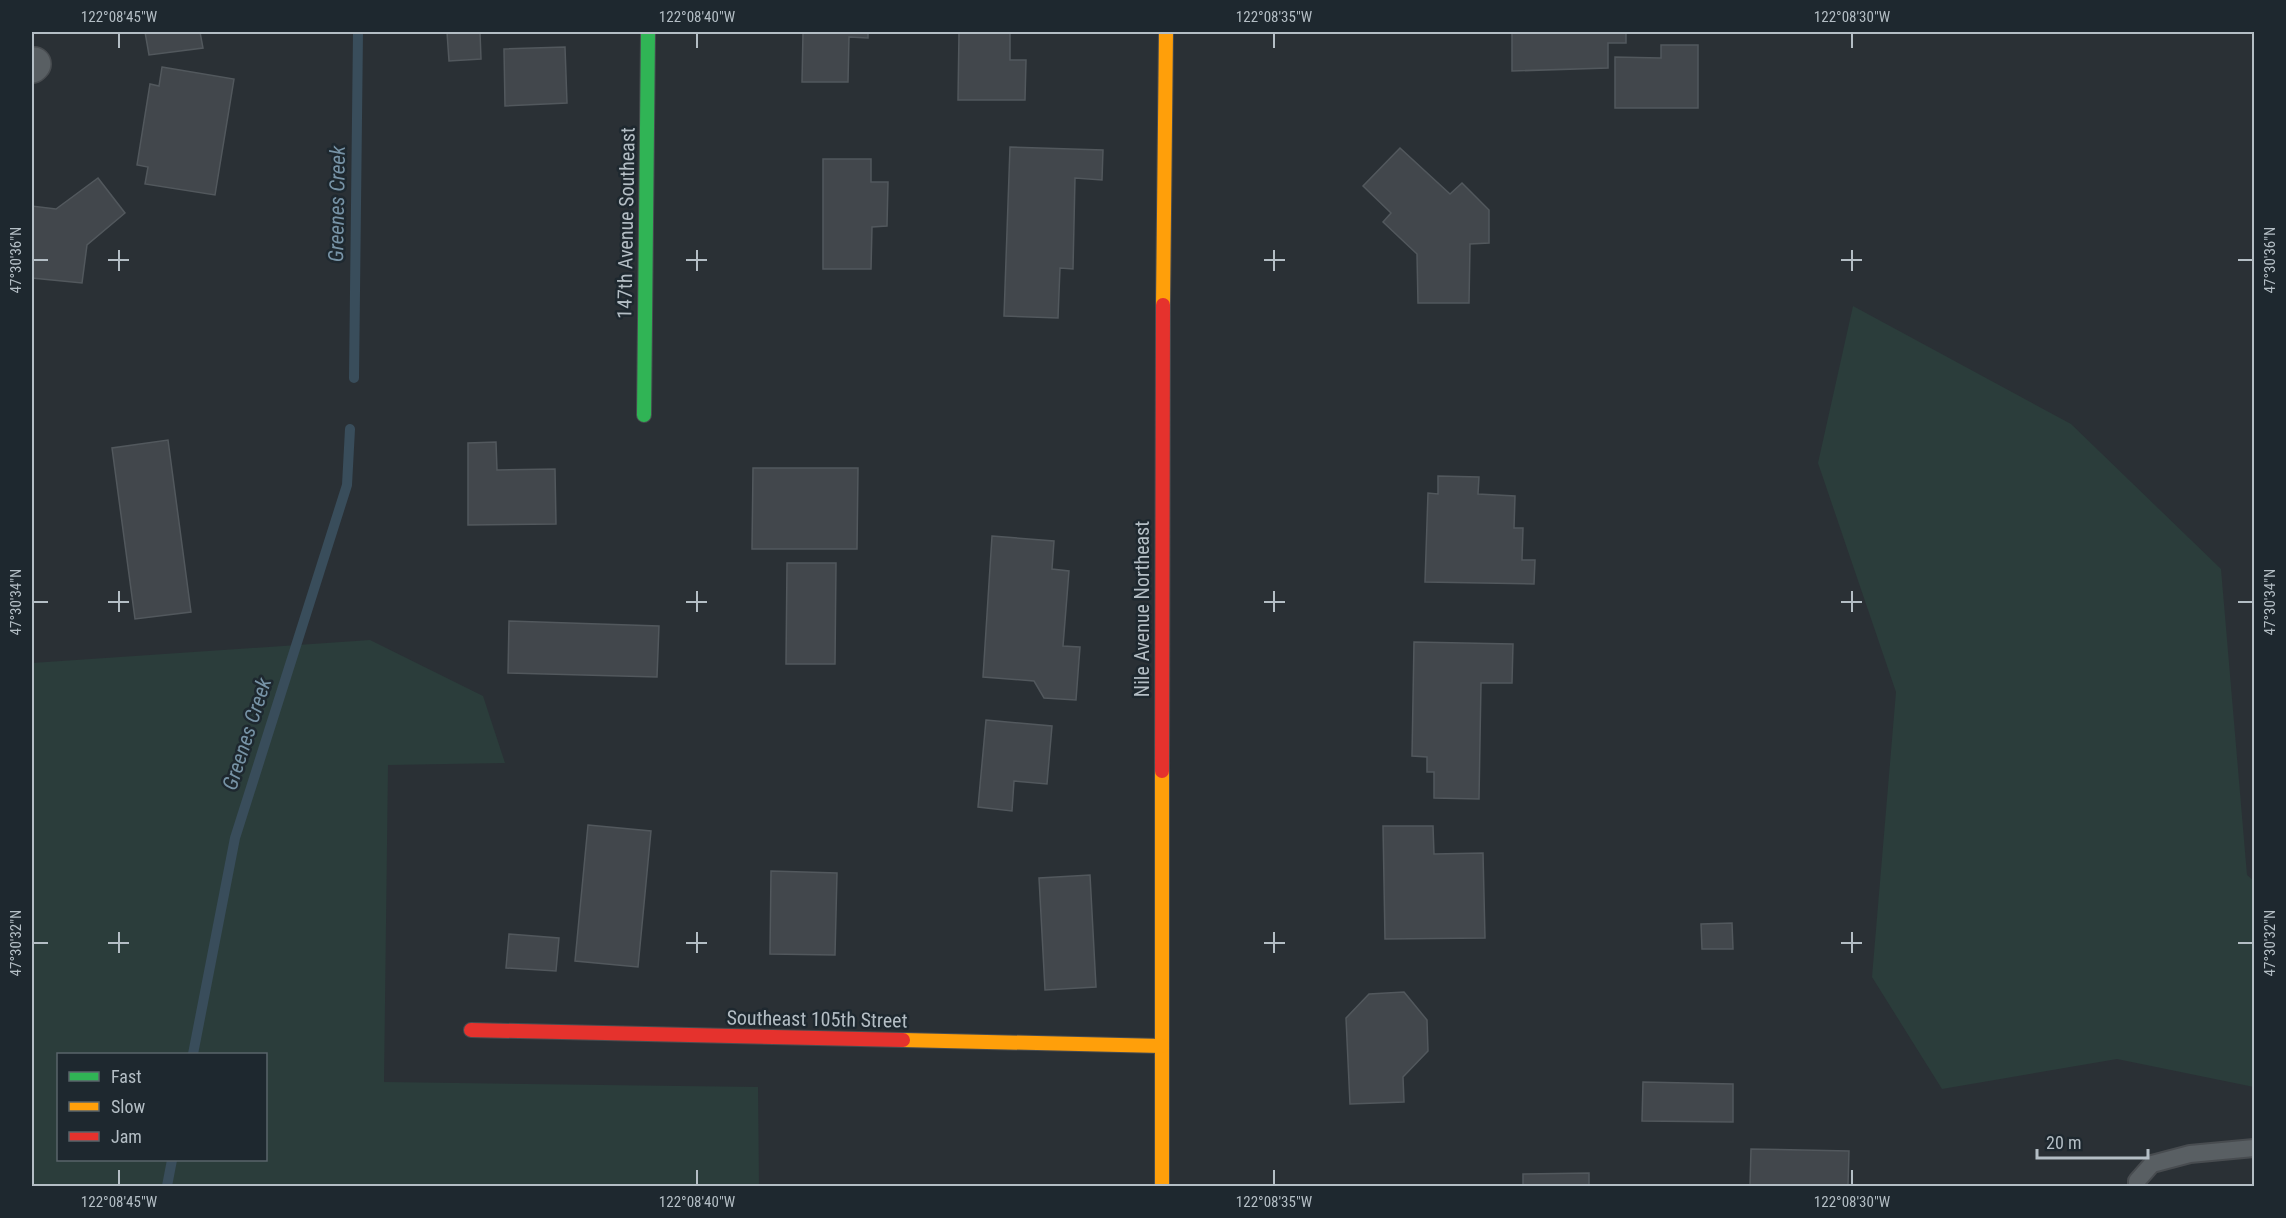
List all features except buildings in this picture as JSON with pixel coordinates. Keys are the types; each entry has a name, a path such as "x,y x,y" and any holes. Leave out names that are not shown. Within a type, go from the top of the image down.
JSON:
{"street":[{"name":"147th Avenue Southeast","path":"644,415 648,32"},
{"name":"Nile Avenue Northeast","path":"1162,1186 1162,402 1166,32"},
{"name":"Southeast 105th Street","path":"471,1030 1162,1046"}],"lane":[{"path":"2137,1186 2137,1181 2152,1164 2190,1154 2254,1148"}],"shaded area":[{"path":"1853,306 2071,424 2221,569 2247,875 2254,881 2254,1087 2117,1059 1942,1089 1872,977 1896,692 1818,463"},
{"path":"370,640 483,696 505,763 388,765 384,1082 758,1087 759,1186 32,1186 32,663"}],"waterway":[{"name":"Greenes Creek","path":"354,378 358,32"},
{"name":"Greenes Creek","path":"193,1053 235,838 347,485 350,429"},
{"name":"Greenes Creek","path":"167,1186 172,1161"}],"traffic: fast":[{"path":"644,415 648,32"}],"traffic: slow":[{"path":"1163,305 1166,32"},
{"path":"1162,771 1162,1186"},
{"path":"903,1040 1162,1046"}],"traffic: jam":[{"path":"1162,771 1163,305"},
{"path":"471,1030 903,1040"}]}
